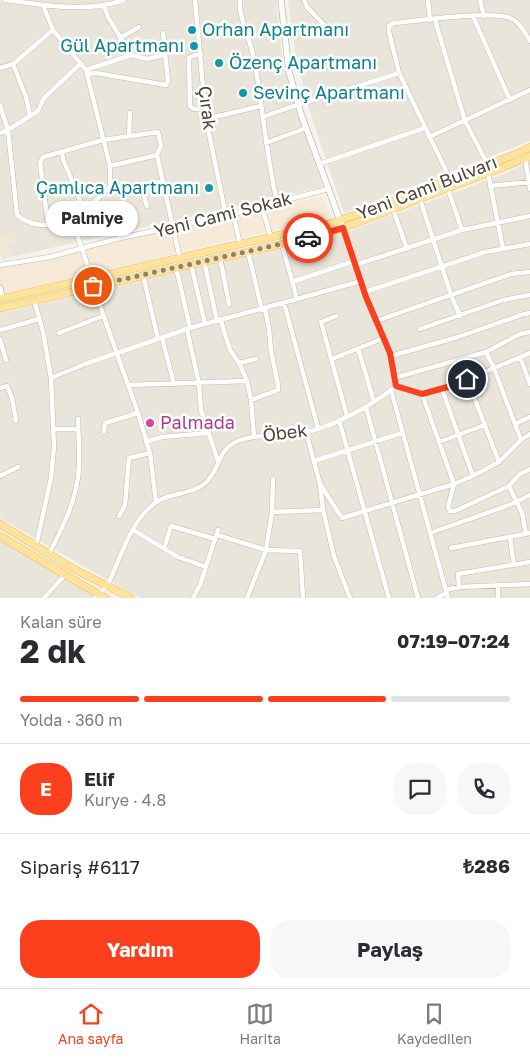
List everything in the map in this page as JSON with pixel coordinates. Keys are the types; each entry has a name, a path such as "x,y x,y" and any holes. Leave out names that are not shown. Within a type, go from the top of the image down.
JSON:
{"main road":[{"name":"Yeni Cami Bulvarı","path":"0,308 180,259 340,221 450,180 530,147"},
{"name":"Yeni Cami Bulvarı","path":"1,299 143,275 248,252 343,228 527,157"},
{"path":"0,524 49,554 130,598"},
{"path":"0,536 97,596 106,598"}],"street":[{"path":"5,0 43,5 53,3 70,8 104,5 124,0"},
{"path":"89,0 89,6"},
{"name":"Çırak","path":"195,0 206,119 226,216"},
{"path":"240,0 239,10 245,23 254,58 270,172 277,202"},
{"path":"281,0 289,72 298,104 365,292 391,356 396,386 422,394 442,389 530,353"},
{"path":"304,0 307,7 327,28"},
{"path":"428,0 432,20 465,121 488,165"},
{"path":"480,0 484,16"},
{"path":"43,5 53,30 81,63 86,72 110,166 110,187"},
{"path":"104,5 108,17 130,56"},
{"path":"473,16 510,100"},
{"path":"450,180 400,73 390,26 394,23 473,16 508,17 518,23 530,41"},
{"path":"120,38 139,27"},
{"path":"0,68 13,64 53,30"},
{"path":"86,72 166,84 168,81 163,33"},
{"path":"86,72 130,56 147,59 165,54"},
{"path":"201,54 189,58 190,106 194,109 205,108"},
{"path":"0,133 38,111 44,98 81,63"},
{"path":"13,64 26,98 30,116"},
{"path":"263,117 298,104 400,73"},
{"path":"429,136 530,90"},
{"path":"0,105 8,130 17,215 26,222 40,226 73,222 110,187 163,182"},
{"path":"206,119 261,106"},
{"path":"129,136 130,113"},
{"path":"266,143 306,128"},
{"path":"320,164 425,128"},
{"path":"48,224 40,163 44,157 104,140 158,132 161,146 157,155 180,259"},
{"path":"62,152 81,203 86,210"},
{"path":"110,166 157,155"},
{"path":"527,157 530,189"},
{"path":"488,173 496,222 503,249"},
{"path":"490,186 530,182"},
{"path":"140,184 147,206"},
{"name":"Yeni Cami Sokak","path":"0,265 50,257 116,239 226,216 328,189"},
{"path":"448,189 462,230"},
{"path":"420,199 451,295 460,316"},
{"path":"262,207 271,238"},
{"path":"393,209 407,248"},
{"path":"233,214 240,245"},
{"path":"292,282 462,230 530,216"},
{"path":"73,222 150,453 156,502"},
{"path":"282,244 296,299"},
{"path":"365,292 485,252 530,244"},
{"path":"248,252 269,329 271,351 278,385 278,390 251,400"},
{"path":"220,258 229,304"},
{"path":"204,261 219,321 230,350 246,381 251,400 254,436"},
{"path":"191,264 205,324"},
{"path":"176,267 199,384 201,410 218,461"},
{"path":"376,320 511,274 530,272"},
{"path":"143,275 174,384"},
{"path":"51,378 85,364 189,328 361,281"},
{"path":"0,288 1,299"},
{"path":"420,329 503,300 530,295"},
{"path":"34,300 51,378 54,447 51,478 36,546"},
{"path":"284,303 318,428"},
{"path":"391,356 458,338 486,326 530,313"},
{"path":"59,333 103,316"},
{"path":"336,316 321,322 347,416"},
{"path":"0,330 39,319"},
{"path":"394,378 486,352 520,334 530,332"},
{"path":"332,359 384,338"},
{"path":"0,339 6,360"},
{"path":"358,348 374,402"},
{"path":"486,352 494,368 521,440"},
{"path":"520,357 530,384"},
{"path":"238,363 256,359"},
{"path":"467,379 499,462"},
{"path":"128,385 246,381"},
{"path":"0,388 7,386 12,398 16,422"},
{"name":"Öbek","path":"97,596 107,586 141,516 156,502 194,490 209,480 224,450 237,441 254,436 276,436 306,432 318,428 366,407 396,386"},
{"path":"442,389 473,476"},
{"path":"391,390 447,594"},
{"path":"422,394 454,484 448,507 450,511 455,511 509,486 520,474 530,469"},
{"path":"366,407 418,598"},
{"path":"104,432 106,423 138,413"},
{"path":"515,424 530,417"},
{"path":"49,554 66,522 75,494 80,466 78,419"},
{"path":"339,420 389,598"},
{"path":"440,442 485,425"},
{"path":"53,429 78,429"},
{"path":"306,432 320,484 323,510 334,556 350,598"},
{"path":"146,442 162,436 208,433"},
{"path":"314,461 402,433"},
{"path":"320,484 342,518 454,484 473,476 499,462 521,440 530,434"},
{"path":"119,516 125,505 128,458 150,453"},
{"path":"0,476 18,467"},
{"path":"247,598 266,550 272,512 273,479"},
{"path":"451,548 528,534 522,513 509,486"},
{"path":"430,533 512,504 530,495"},
{"path":"272,512 323,510"},
{"path":"164,549 171,526 217,535 266,550 300,551 303,598"},
{"path":"133,530 178,557 206,567"},
{"path":"193,598 217,535"},
{"path":"510,537 514,565"},
{"path":"460,587 458,574 530,562"},
{"path":"44,598 65,575"},
{"path":"437,598 460,587 530,584"},
{"path":"498,585 498,598"}],"shaded area":[{"path":"0,0 276,0 284,70 323,187 2,259 0,251"},
{"path":"288,0 530,0 530,141 344,213 308,106 295,52"},
{"path":"530,161 530,598 141,598 0,518 0,313 333,237 504,174"},
{"path":"322,196 330,217 0,295 0,267"},
{"path":"14,232 16,243 9,246 11,258 2,259 0,237"},
{"path":"0,541 102,598 0,598"}],"way so far":[{"path":"93,286 308,238"}],"place":[{"name":"Orhan Apartmanı","path":"192,30"},
{"name":"Gül Apartmanı","path":"194,46"},
{"name":"Özenç Apartmanı","path":"219,63"},
{"name":"Sevinç Apartmanı","path":"243,93"},
{"name":"Çamlıca Apartmanı","path":"209,188"},
{"name":"Palmiye","path":"93,286"},
{"name":"Palmada","path":"150,423"}],"route":[{"path":"308,238 343,228 366,297 390,353 396,386 422,394 451,386 467,379"}]}
